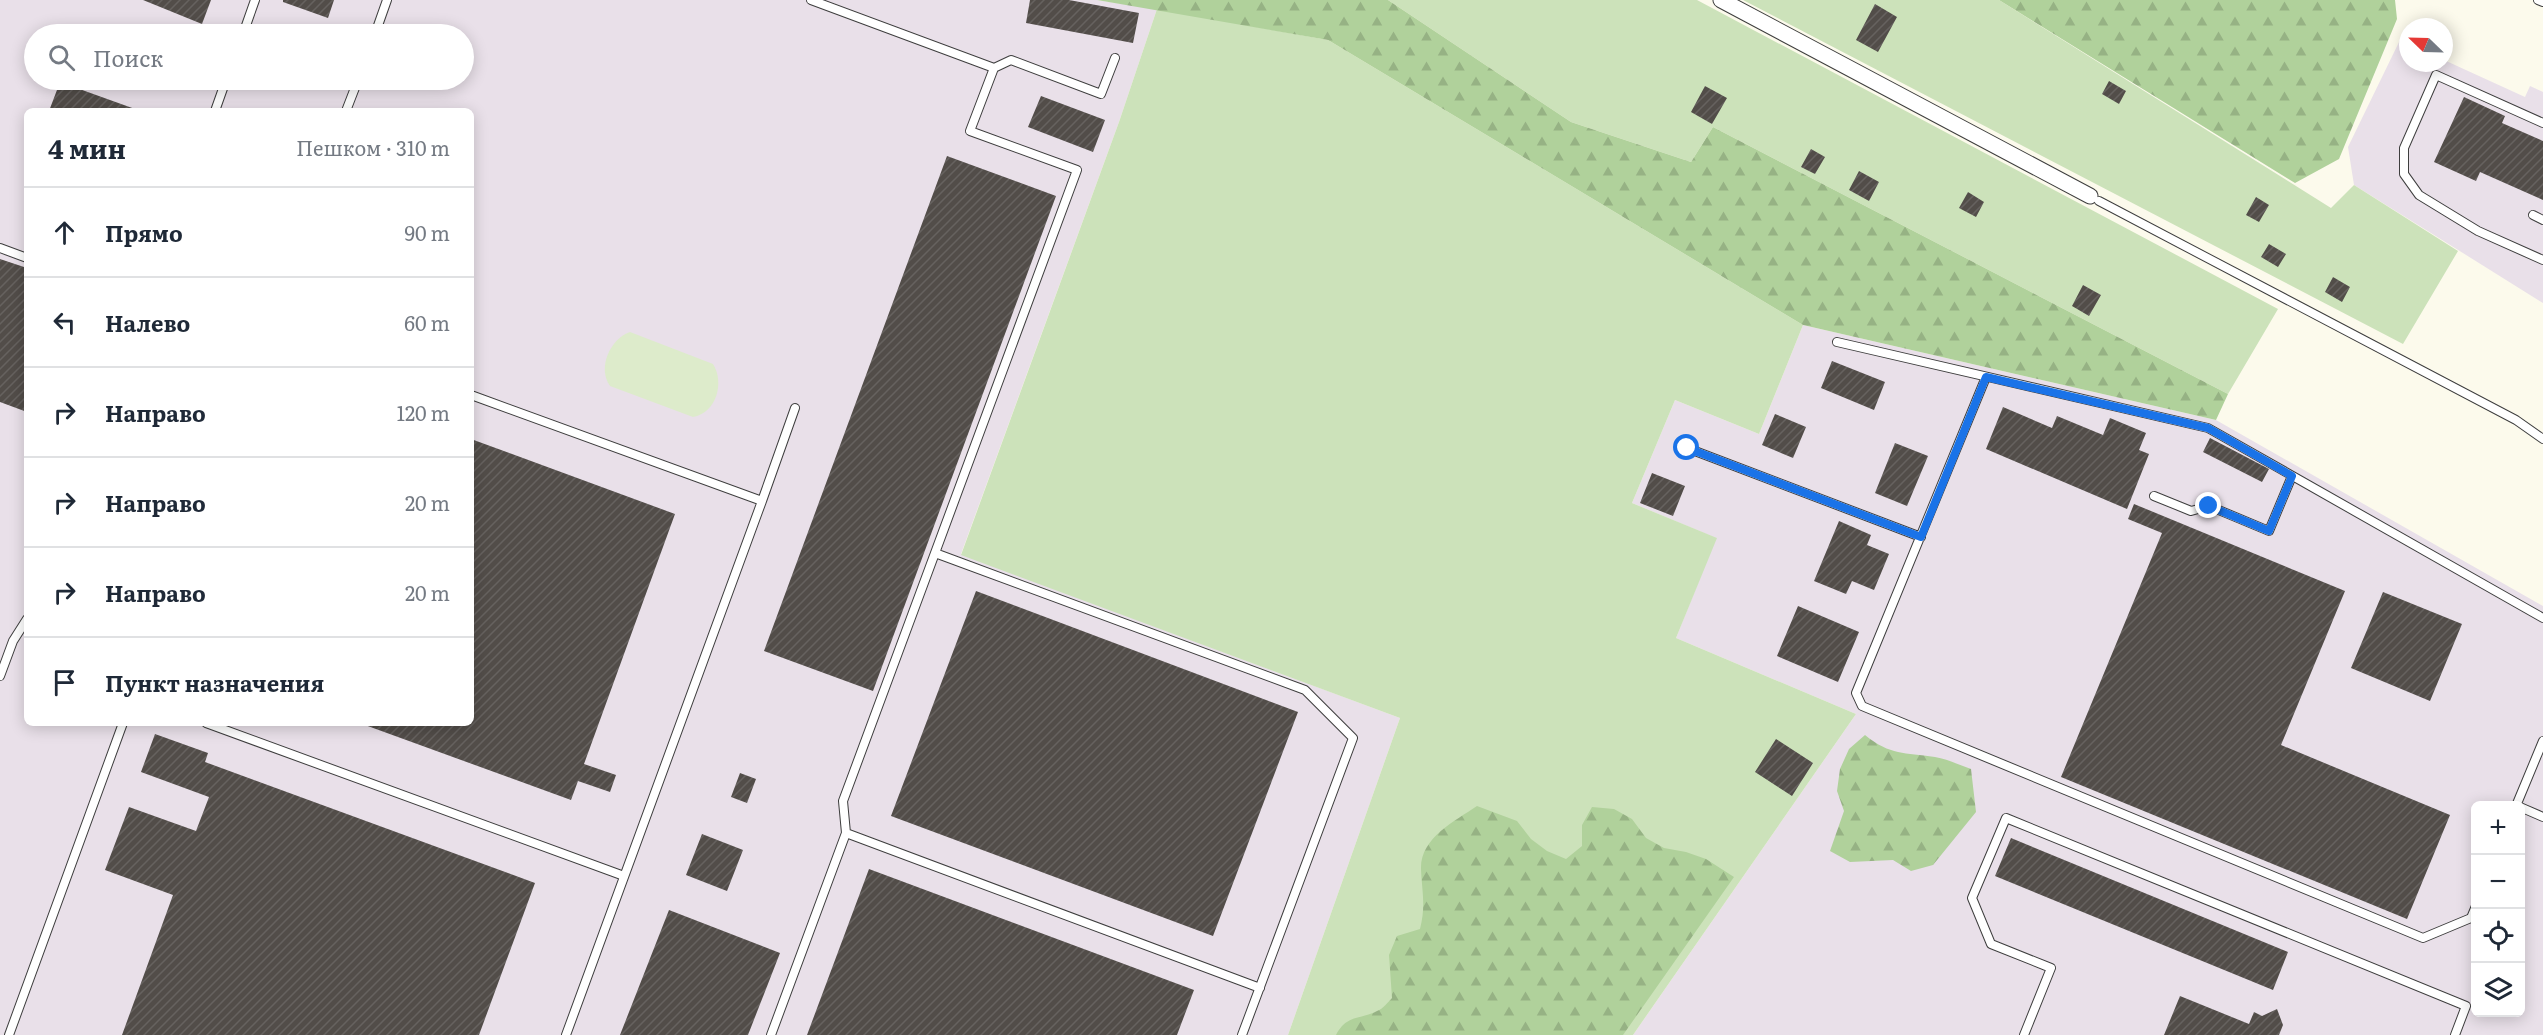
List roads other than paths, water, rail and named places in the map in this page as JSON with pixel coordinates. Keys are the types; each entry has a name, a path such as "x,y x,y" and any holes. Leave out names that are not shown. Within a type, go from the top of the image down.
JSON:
{"street":[{"path":"1721,0 2094,199"}],"lane":[{"path":"247,24 255,0"},
{"path":"379,24 387,0"},
{"path":"811,0 994,68"},
{"path":"2538,0 2543,2"},
{"path":"771,1035 846,833 843,801 1077,170 970,131 994,68 1011,60 1101,94 1115,58"},
{"path":"2543,123 2436,75 2404,148 2404,174 2419,195 2478,231 2543,260"},
{"path":"216,108 222,90"},
{"path":"347,108 354,90"},
{"path":"2094,199 2516,420 2543,439"},
{"path":"2533,215 2543,220"},
{"path":"0,248 24,257"},
{"path":"1837,342 2208,428 2543,618"},
{"path":"1986,377 1856,693 1862,706 2424,938 2471,918 2474,909"},
{"path":"474,396 762,501"},
{"path":"566,1035 795,408"},
{"path":"1687,448 1921,537"},
{"path":"2154,496 2191,511 2209,506 2269,531 2292,476"},
{"path":"935,553 1305,690 1353,738 1242,1035"},
{"path":"0,676 12,640 24,623"},
{"path":"9,1035 122,726"},
{"path":"214,726 624,876"},
{"path":"2520,801 2543,741"},
{"path":"2525,809 2543,817"},
{"path":"2024,1035 2051,968 1991,944 1972,898 2006,818 2466,1006 2455,1035"},
{"path":"846,833 1260,988"}]}
